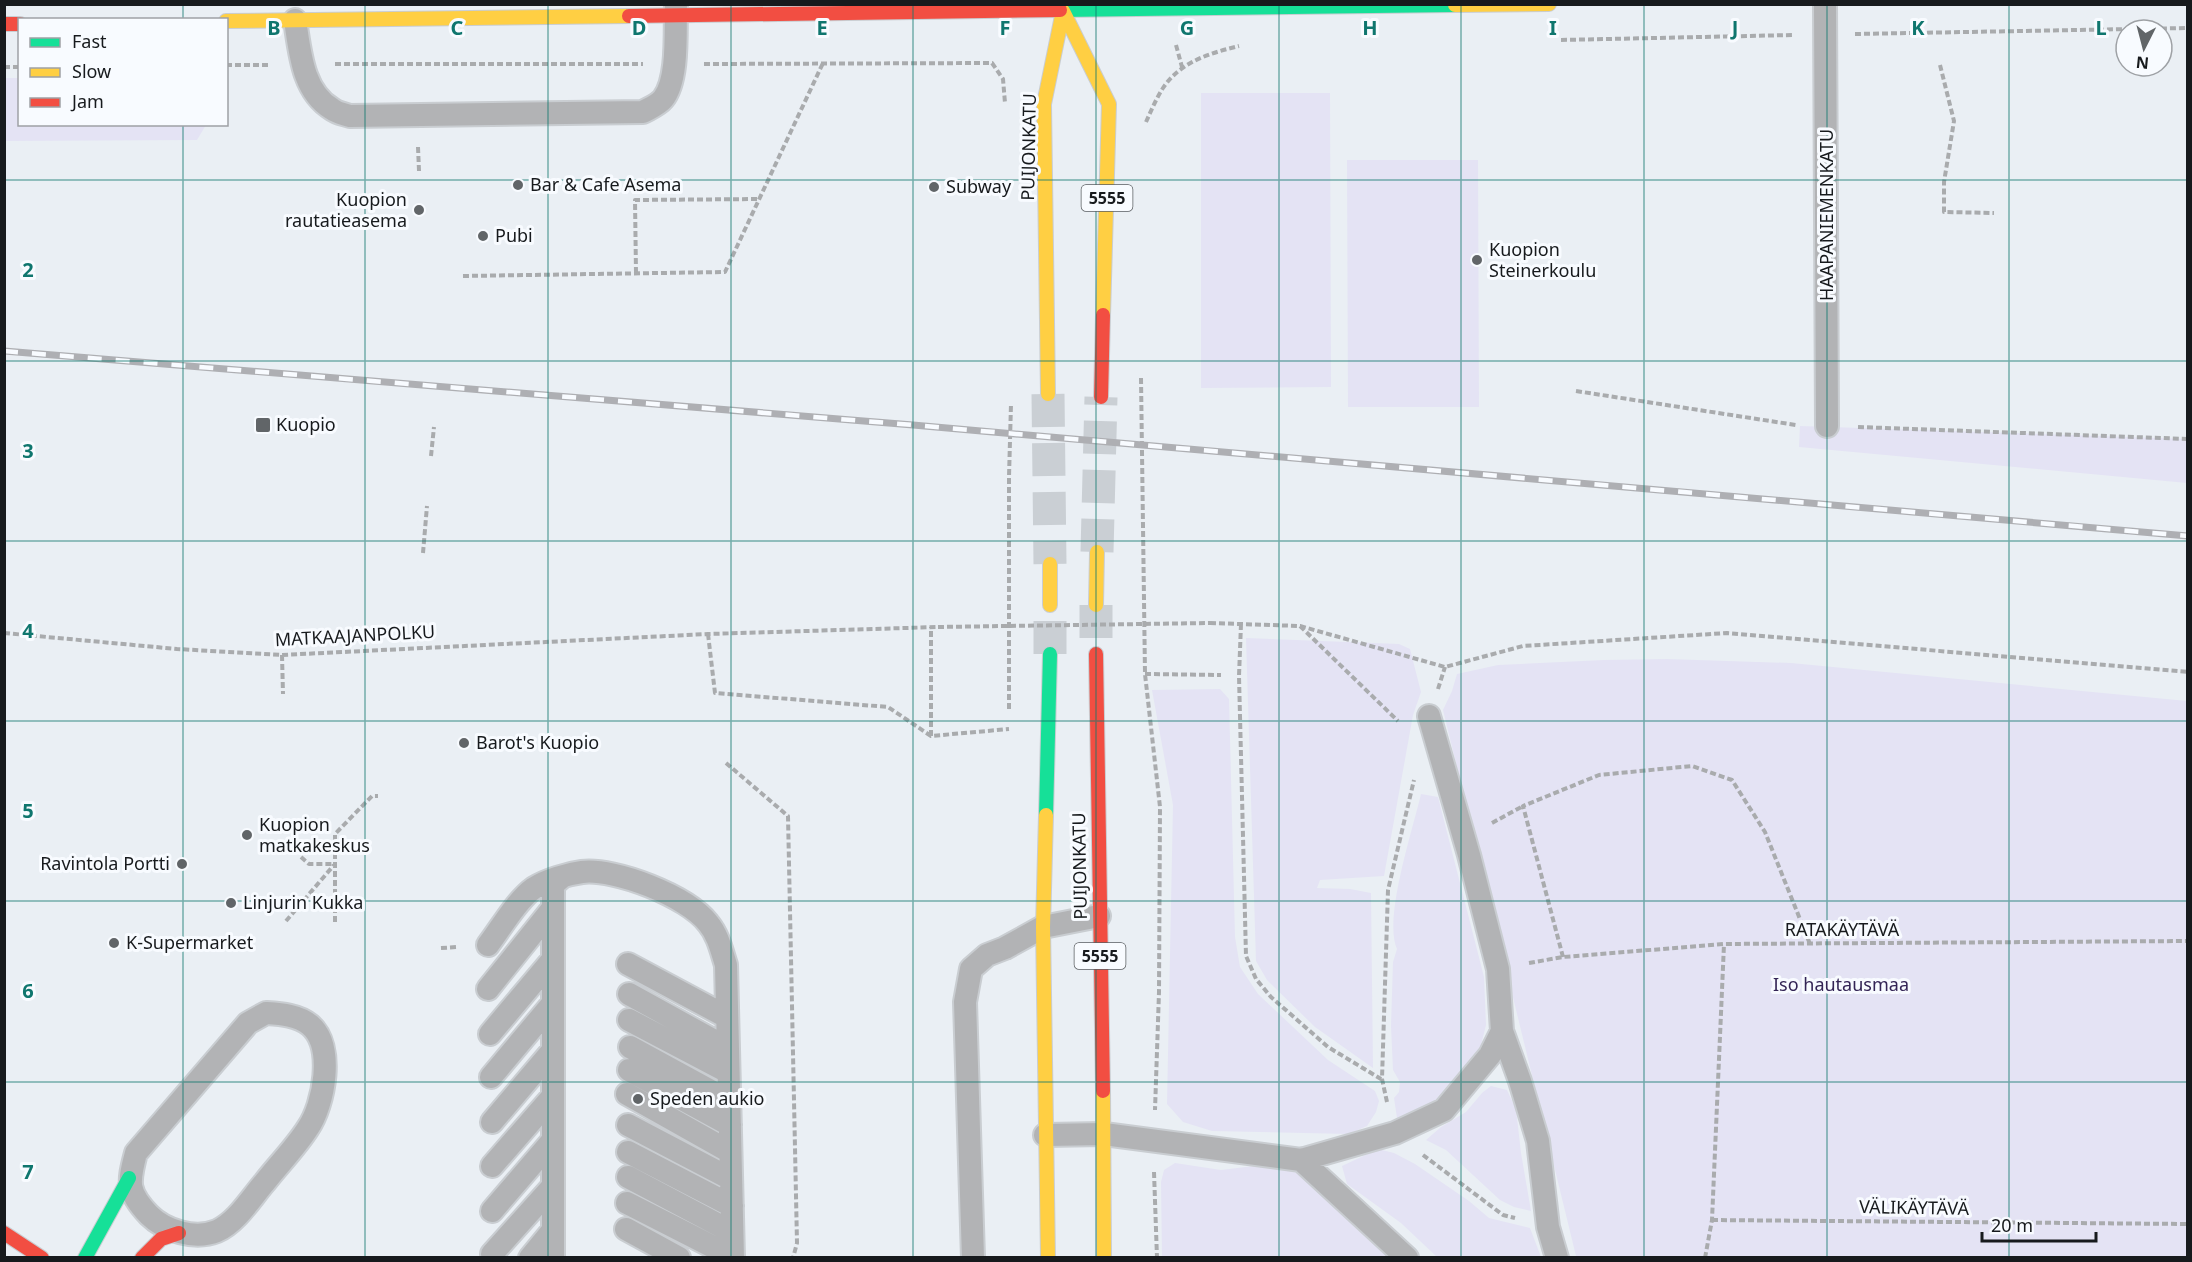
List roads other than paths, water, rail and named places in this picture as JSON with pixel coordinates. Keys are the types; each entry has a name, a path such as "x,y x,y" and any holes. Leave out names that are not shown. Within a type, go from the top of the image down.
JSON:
{"main road":[{"path":"228,21 293,12 1063,11 1549,4"},
{"name":"PUIJONKATU","path":"1048,394 1044,104 1063,11"},
{"name":"5555","path":"1063,11 1109,104 1101,397"},
{"path":"1096,605 1097,552"},
{"path":"1050,564 1050,605"},
{"name":"PUIJONKATU","path":"1048,1257 1043,927 1050,654"},
{"name":"PUIJONKATU","path":"1096,654 1104,1257"},
{"path":"85,1257 129,1178"},
{"path":"4,1233 42,1257"},
{"path":"142,1257 160,1239 179,1233"}],"lane":[{"name":"HAAPANIEMENKATU","path":"1825,4 1827,426"},
{"path":"293,12 308,80 316,94 332,109 350,116 643,112 663,99 669,89 676,10"},
{"path":"1429,717 1469,855 1498,969 1502,1031 1538,1141 1548,1227 1557,1257"},
{"path":"488,945 523,898 535,888 562,877 584,872 627,878 670,895 706,921 718,939 726,965 733,1257 627,1203"},
{"path":"553,1257 553,909 554,884 562,877"},
{"path":"488,989 553,909"},
{"path":"973,1257 965,1002 970,969 987,956 1043,927 1099,916"},
{"path":"490,1034 553,959"},
{"path":"628,964 727,1017"},
{"path":"629,994 727,1048"},
{"path":"490,1077 553,1003"},
{"path":"266,1013 289,1014 310,1025 322,1044 324,1068 323,1091 308,1128 236,1216 217,1231 198,1234 179,1233 154,1220 135,1201 129,1178 136,1153 248,1023 266,1013"},
{"path":"629,1020 728,1072"},
{"path":"1045,1135 1104,1134 1301,1160 1395,1133 1444,1110 1490,1055 1502,1031"},
{"path":"492,1122 553,1050"},
{"path":"729,1101 630,1058 729,1125"},
{"path":"627,1094 730,1152"},
{"path":"492,1166 553,1096"},
{"path":"628,1125 731,1179"},
{"path":"492,1211 553,1140"},
{"path":"628,1152 732,1206"},
{"path":"1301,1160 1407,1257"},
{"path":"628,1177 732,1232"},
{"path":"492,1254 553,1186"},
{"path":"626,1229 679,1257"},
{"path":"530,1257 553,1230"}],"tunnel":[{"path":"1048,394 1050,564"},
{"path":"1097,552 1101,397"},
{"path":"1050,605 1050,654"},
{"path":"1096,605 1096,654"}],"railway":[{"path":"4,351 913,425 2188,536"}],"place":[{"name":"Bar & Cafe Asema","path":"518,185"},
{"name":"Subway","path":"934,187"},
{"name":"Kuopion rautatieasema","path":"419,210"},
{"name":"Pubi","path":"483,236"},
{"name":"Kuopion Steinerkoulu","path":"1477,260"},
{"name":"Kuopio","path":"263,425"},
{"name":"Barot's Kuopio","path":"464,743"},
{"name":"Kuopion matkakeskus","path":"247,835"},
{"name":"Ravintola Portti","path":"182,864"},
{"name":"Linjurin Kukka","path":"231,903"},
{"name":"K-Supermarket","path":"114,943"},
{"name":"Speden aukio","path":"638,1099"}],"park label":[{"name":"Iso hautausmaa","path":"1841,985"}]}
